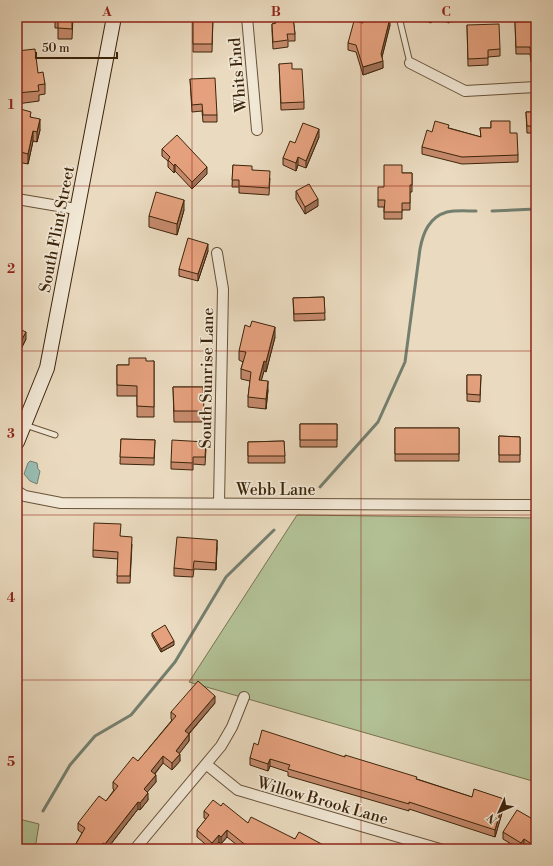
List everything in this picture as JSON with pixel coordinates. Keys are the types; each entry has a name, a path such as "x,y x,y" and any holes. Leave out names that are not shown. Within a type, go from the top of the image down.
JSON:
{"main road":[{"name":"South Flint Street","path":"17,442 47,368 76,209 114,17"}],"street":[{"name":"Whits End","path":"247,17 257,130"},
{"path":"410,63 465,91 536,87"},
{"path":"17,199 76,209"},
{"name":"South Sunrise Lane","path":"217,253 223,289 219,503"},
{"name":"Webb Lane","path":"17,491 25,496 62,502 536,505"},
{"path":"135,849 225,740 244,697"},
{"name":"Willow Brook Lane","path":"206,764 238,790 415,846 440,849"}],"lane":[{"path":"399,17 410,63"},
{"path":"24,425 55,435"}],"green space":[{"path":"297,515 536,518 536,782 189,682"},
{"path":"19,819 39,824 35,849 17,849"}],"water":[{"path":"30,461 37,463 40,471 37,484 30,481 24,474"}],"building":[{"path":"58,17 72,17 72,29 58,28"},
{"path":"193,17 213,17 212,44 193,44"},
{"path":"275,17 293,17 295,34 287,34 288,40 273,42 272,24 276,23"},
{"path":"365,17 390,18 381,54 383,61 363,67 356,45 348,43 354,21 363,23"},
{"path":"536,21 536,55 531,55 530,47 516,47 515,22"},
{"path":"499,24 500,49 488,50 488,58 468,59 467,25"},
{"path":"35,49 38,73 43,72 45,84 38,85 39,91 17,93 17,51"},
{"path":"292,63 292,69 302,69 304,102 281,103 279,64"},
{"path":"215,78 217,115 203,115 202,104 192,105 190,79"},
{"path":"17,108 31,112 30,117 40,119 37,132 33,131 28,154 17,151"},
{"path":"526,112 536,112 536,126 527,126"},
{"path":"435,121 449,125 448,128 481,137 480,128 491,128 491,121 510,121 510,133 517,133 518,155 462,157 422,147 427,130 432,132"},
{"path":"303,123 319,129 306,161 298,157 296,163 283,158 290,141 295,143"},
{"path":"177,135 207,167 192,182 175,164 174,166 168,160 170,157 162,149"},
{"path":"233,165 252,166 252,170 270,171 269,188 239,186 239,180 232,180"},
{"path":"384,165 402,165 402,173 412,173 410,203 402,203 402,212 384,212 385,200 378,200 378,187 384,187"},
{"path":"309,184 318,199 305,207 296,191"},
{"path":"156,192 184,200 177,224 149,216"},
{"path":"17,238 20,239 17,250"},
{"path":"188,238 208,244 198,274 179,269"},
{"path":"324,297 325,313 294,314 293,298"},
{"path":"252,321 275,327 266,362 264,361 259,380 268,381 266,399 248,397 251,372 241,369 246,352 239,351 245,325 250,327"},
{"path":"17,328 26,332 21,341 17,340"},
{"path":"129,358 146,358 146,361 154,361 154,407 137,406 137,386 117,385 117,365 129,365"},
{"path":"467,375 481,375 480,395 467,394"},
{"path":"173,387 203,387 204,411 174,411"},
{"path":"300,424 337,424 337,440 300,440"},
{"path":"395,428 459,428 459,454 395,454"},
{"path":"499,436 520,437 520,455 499,455"},
{"path":"121,439 155,440 154,458 120,457"},
{"path":"172,440 206,442 205,457 193,457 193,463 171,462"},
{"path":"284,441 285,456 248,456 248,442"},
{"path":"94,523 121,524 120,536 132,537 130,576 117,576 118,552 93,550"},
{"path":"177,537 217,540 216,563 194,561 193,570 174,568"},
{"path":"165,625 174,641 161,649 152,633"},
{"path":"198,681 215,696 185,731 189,734 176,751 180,754 172,763 163,756 151,771 156,775 144,789 148,793 140,803 138,802 105,844 103,843 100,849 73,849 85,828 78,823 99,796 106,801 118,786 113,782 133,757 138,761 176,716 171,712"},
{"path":"262,730 345,757 345,755 417,777 416,779 472,797 474,789 504,799 495,830 409,802 409,804 288,769 290,765 270,759 268,764 250,758 254,743 258,745"},
{"path":"213,800 221,806 223,803 248,823 251,817 295,839 299,832 331,849 286,849 279,845 277,849 255,849 243,843 227,830 221,837 219,835 212,843 197,830 209,815 204,811"},
{"path":"517,810 536,821 535,846 524,839 521,843 503,832"},
{"path":"181,844 189,849 178,849"}],"waterway":[{"path":"492,211 536,209"},
{"path":"320,487 378,422 405,362 420,249 428,226 441,214 447,212 476,211"},
{"path":"43,811 70,765 95,736 131,715 175,662 226,577 274,530"}]}
